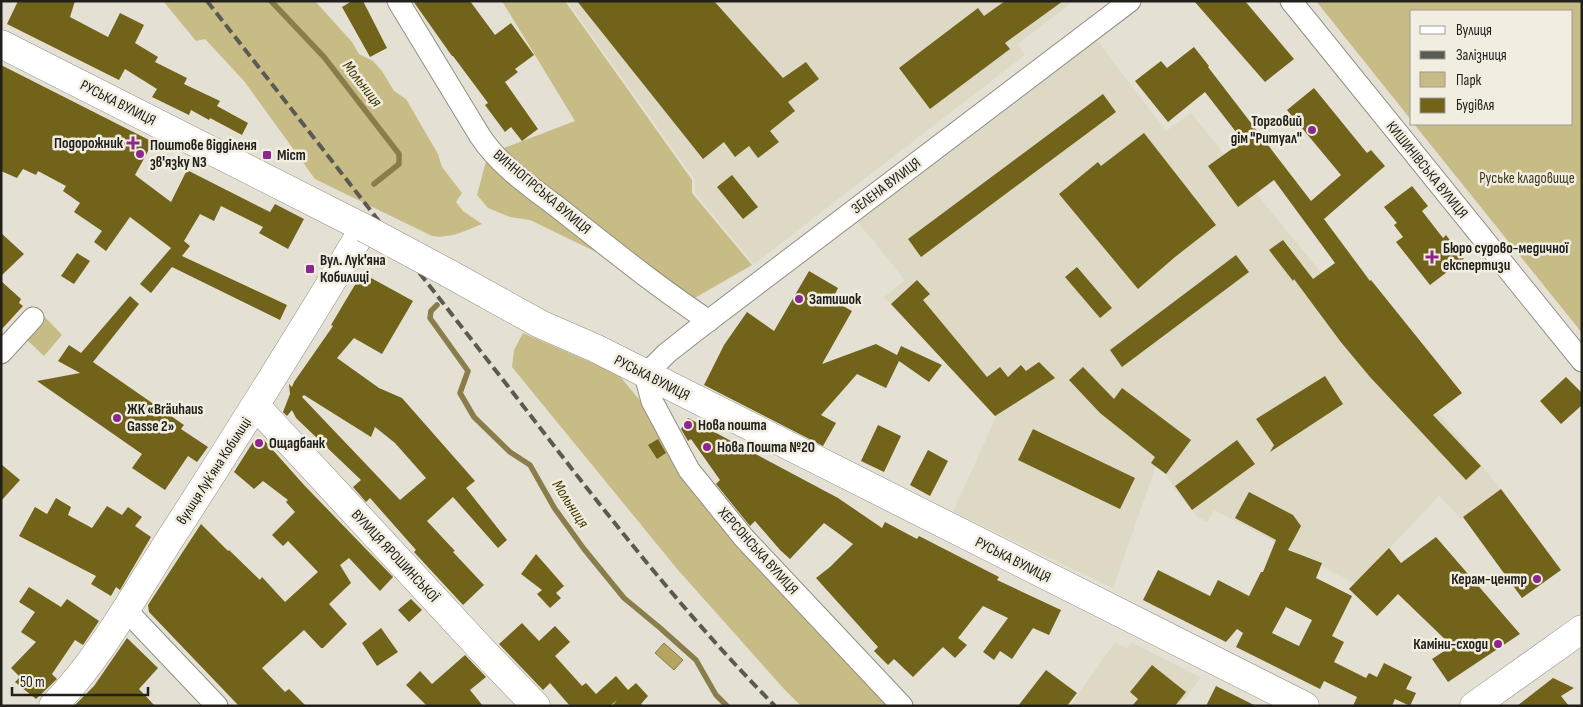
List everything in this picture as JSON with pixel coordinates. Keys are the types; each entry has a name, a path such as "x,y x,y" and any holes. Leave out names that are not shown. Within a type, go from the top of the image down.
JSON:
{"main road":[{"name":"РУСЬКА ВУЛИЦЯ","path":"1,44 364,228 540,324 595,348 645,375 1305,706"},
{"name":"вулиця Лукʼяна Кобилиці","path":"52,706 83,672 125,609 256,406 364,228"},
{"name":"ВУЛИЦЯ ЯРОШИНСЬКОЇ","path":"256,406 536,706"},
{"path":"1474,706 1582,629"}],"street":[{"name":"ВИННОГІРСЬКА ВУЛИЦЯ","path":"398,1 480,136 496,156 520,178 668,294 709,321"},
{"name":"ЗЕЛЕНА ВУЛИЦЯ","path":"645,375 667,353 1130,1"},
{"name":"КИШИНІВСЬКА ВУЛИЦЯ","path":"1291,1 1582,361"},
{"path":"1,353 33,318"},
{"name":"ХЕРСОНСЬКА ВУЛИЦЯ","path":"645,375 652,402 689,470 744,538 902,706"},
{"path":"125,609 217,706"}],"shaded area":[{"path":"567,1 1074,1 1018,44 1025,55 754,264 695,193 695,180"},
{"path":"1094,36 1166,131 1191,113 1501,489 1461,519 1439,496 1356,584 1214,510 1208,522 1197,517 1174,488 1166,474 1156,466 1113,588 953,512 996,417 884,297 905,280 852,215"},
{"path":"1115,642 1127,649 1131,642 1201,678 1179,706 1070,706"},
{"path":"664,643 683,660 674,670 655,653"}],"green space":[{"path":"163,1 315,1 352,42 359,54 373,61 382,71 394,91 406,99 438,154 442,167 462,193 456,202 463,211 482,224 451,235 432,236 315,179 244,81 205,39 196,41"},
{"path":"502,1 565,1 692,180 692,193 752,265 693,299 530,220 510,217 488,208 477,195 488,154 575,121"},
{"name":"Руське кладовище","path":"1316,1 1582,1 1582,333 1415,125 1573,125 1573,10 1410,10 1410,118"},
{"path":"41,313 62,335 44,356 25,338"},
{"path":"523,333 618,374 893,706 801,706 784,689 678,570 512,367 514,350"}],"building":[{"path":"18,1 75,1 70,17 108,37 120,13 144,25 135,43 158,57 155,62 187,78 184,84 220,101 217,106 248,123 242,135 210,118 209,120 191,110 189,115 152,97 157,89 125,69 119,80 7,24"},
{"path":"352,1 363,1 387,48 370,57 342,7"},
{"path":"413,1 470,1 495,35 511,23 534,55 515,69 518,72 505,82 538,129 522,141 511,127 505,132 485,105 488,103"},
{"path":"577,1 714,1 783,78 806,62 819,79 788,102 795,111 770,131 779,142 758,158 749,146 735,157 724,142 703,159"},
{"path":"1005,1 1063,1 1005,43 1010,49 930,109 899,68 978,8 984,16"},
{"path":"1194,1 1245,1 1294,59 1265,82"},
{"path":"1194,47 1311,201 1341,175 1287,110 1314,88 1367,153 1371,150 1385,166 1324,219 1370,281 1462,393 1433,415 1481,466 1466,480 1370,377 1340,341 1294,279 1293,281 1269,250 1283,240 1313,279 1335,263 1274,180 1238,207 1208,166 1243,141 1205,92 1168,122 1135,81 1161,61 1167,68"},
{"path":"1,65 153,142 135,175 171,202 187,170 270,212 275,204 304,219 288,249 259,233 263,227 221,206 214,221 200,214 184,241 190,246 182,256 287,305 280,320 172,267 151,293 140,284 171,248 130,217 106,251 94,242 102,231 74,212 80,203 63,191 66,186 38,171 36,175 23,169 17,178 1,171"},
{"path":"1103,94 1116,112 921,257 908,239"},
{"path":"1144,133 1216,225 1138,289 1059,194 1098,162 1101,166"},
{"path":"732,175 758,207 743,219 717,187"},
{"path":"1412,186 1428,206 1422,211 1443,238 1446,235 1464,259 1430,285 1396,242 1403,237 1394,225 1397,223 1384,207"},
{"path":"1,233 24,254 1,276"},
{"path":"77,253 90,261 74,284 61,276"},
{"path":"1236,255 1249,272 1122,367 1110,350"},
{"path":"1077,267 1112,308 1100,318 1065,277"},
{"path":"809,271 838,288 832,300 852,311 822,364 876,344 897,355 901,346 942,365 929,382 899,361 886,388 857,374 821,415 836,423 823,446 704,385 724,345 747,312 774,331"},
{"path":"362,273 413,301 382,354 354,338 337,358 379,388 402,398 475,481 466,488 507,540 498,548 453,497 427,521 484,585 463,605 414,552 416,550 370,498 366,502 353,487 361,480 296,418 292,410 287,416 283,412 290,394 289,384 292,387 333,326 331,325","holes":["304,395 371,437 375,427 395,443 426,478 400,500 302,397"]},
{"path":"917,280 930,294 923,300 987,377 1000,367 1008,377 1021,365 1026,371 1039,362 1055,378 995,416 891,304"},
{"path":"1,281 21,299 19,303 23,306 1,330"},
{"path":"130,296 139,304 93,362 184,425 181,429 208,447 197,462 188,456 165,490 132,468 142,454 37,381 80,373 58,361 69,345 81,353"},
{"path":"1083,367 1114,399 1122,388 1191,440 1166,474 1151,463 1155,457 1100,413 1069,380"},
{"path":"1325,376 1343,404 1270,452 1274,445 1256,419"},
{"path":"1566,377 1582,393 1582,405 1561,424 1540,401"},
{"path":"688,418 838,498 882,528 885,522 917,539 919,536 999,577 997,580 1061,610 1049,635 1033,628 1012,659 1000,651 994,660 983,652 1008,618 983,606 958,638 967,645 955,658 943,647 913,677 894,659 888,665 874,651 878,647 816,578 853,544 824,523 790,559 755,521 750,526 716,484 720,480 691,439 688,441 681,429"},
{"path":"878,425 901,436 884,472 861,461"},
{"path":"1033,429 1135,478 1120,509 1018,460"},
{"path":"255,439 263,439 304,485 393,577 380,591 349,558 340,565 351,583 329,604 347,624 323,648 304,630 262,668 285,692 289,689 306,706 239,706 149,612 148,605 201,524 260,580 262,577 285,602 318,572 288,541 283,546 272,535 295,512 286,502 288,500 263,481 254,489 234,472"},
{"path":"658,439 666,453 657,459 648,445"},
{"path":"1237,440 1255,464 1192,510 1175,486"},
{"path":"928,450 948,461 930,496 910,485"},
{"path":"1,464 20,480 1,501"},
{"path":"1501,489 1561,570 1522,598 1463,517"},
{"path":"1249,492 1293,515 1301,526 1288,550 1322,563 1316,578 1352,596 1332,636 1344,642 1334,662 1366,678 1369,673 1377,677 1384,663 1412,677 1406,689 1416,693 1410,706 1395,699 1392,706 1353,706 1357,697 1324,681 1320,689 1236,647 1243,633 1237,629 1226,642 1143,600 1158,570 1210,596 1218,580 1249,596 1261,572 1263,572 1276,540 1235,518","holes":["1286,607 1312,620 1299,646 1272,633"]},
{"path":"56,498 71,507 68,515 92,528 107,506 122,515 128,507 142,517 135,526 151,537 120,590 116,587 111,596 91,584 96,576 19,536 35,507 47,514"},
{"path":"1436,537 1520,634 1448,682 1432,659 1452,646 1398,594 1377,616 1349,589 1389,548 1401,563"},
{"path":"536,554 564,586 556,593 561,598 550,608 537,594 542,590 521,574"},
{"path":"29,587 61,607 67,599 99,621 83,645 75,640 52,674 57,679 36,699 15,682 20,677 11,668 36,642 21,632 35,612 19,602"},
{"path":"411,599 422,610 409,622 398,610"},
{"path":"522,623 539,641 555,626 570,642 555,656 582,686 586,683 596,694 616,676 628,690 636,683 648,696 641,704 643,706 612,706 617,700 610,706 570,706 550,683 543,690 499,644"},
{"path":"381,628 398,652 377,666 362,643"},
{"path":"127,638 158,668 139,689 155,706 74,706 94,686"},
{"path":"465,655 486,677 470,690 483,706 427,706 406,685 420,671 432,684"},
{"path":"1152,665 1186,692 1175,706 1132,706 1138,699 1130,692"},
{"path":"1046,670 1077,693 1067,706 1018,706"},
{"path":"1553,678 1574,688 1561,696 1569,706 1517,706"},
{"path":"1216,686 1256,706 1206,706"}],"waterway":[{"name":"Мольниця","path":"271,1 324,57 399,154 399,164 374,184"},
{"name":"Мольниця","path":"437,305 431,311 430,318 468,371 460,393 474,417 510,452 530,465 555,509 584,549 624,598 696,660 716,695 727,706"}],"railway":[{"path":"207,1 636,550 704,630 775,706"}],"place":[{"name":"Торговий дім \"Ритуал\"","path":"1312,130"},
{"name":"Подорожник","path":"133,143"},
{"name":"Поштове відділеня зв'язку N3","path":"140,154"},
{"name":"Міст","path":"267,155"},
{"name":"Бюро судово-медичної експертизи","path":"1432,257"},
{"name":"Вул. Лук'яна Кобилиці","path":"310,269"},
{"name":"Затишок","path":"799,299"},
{"name":"ЖК «Bräuhaus Gasse 2»","path":"117,418"},
{"name":"Нова пошта","path":"688,425"},
{"name":"Ощадбанк","path":"259,443"},
{"name":"Нова Пошта №20","path":"707,447"},
{"name":"Керам-центр","path":"1537,579"},
{"name":"Каміни-сходи","path":"1498,644"}]}
